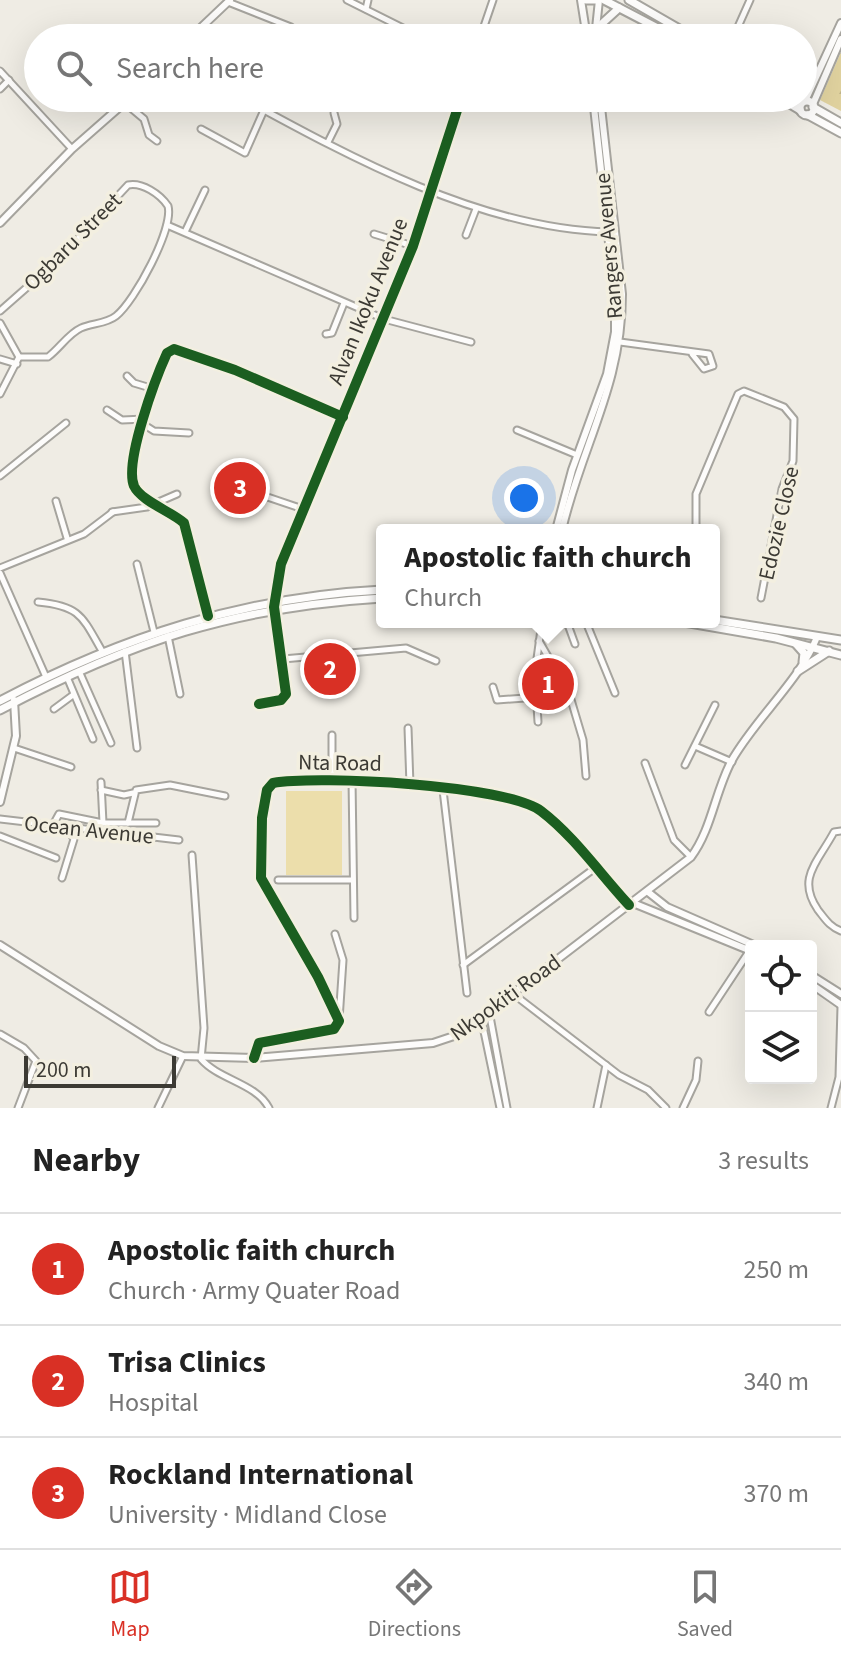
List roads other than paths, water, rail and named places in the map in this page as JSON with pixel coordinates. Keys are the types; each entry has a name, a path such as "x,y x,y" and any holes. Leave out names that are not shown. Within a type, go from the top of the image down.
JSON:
{"main road":[{"path":"586,24 584,0 600,0 650,24"},
{"path":"596,24 600,0"},
{"path":"629,0 671,24"},
{"path":"205,24 229,1"},
{"path":"604,24 619,8"},
{"path":"817,79 841,23"},
{"path":"817,85 840,43"},
{"path":"817,111 841,123"},
{"path":"0,223 72,149 114,112"},
{"name":"Rangers Avenue","path":"564,524 575,480 608,392 620,342 622,294 595,112"},
{"name":"Rangers Avenue","path":"558,524 577,455 607,374 615,332 612,232 601,112"},
{"path":"815,112 841,133"},
{"path":"0,701 66,676 102,651 125,650 168,635 208,616 376,591"},
{"path":"0,710 46,677 75,668 154,632 274,604 376,598"},
{"path":"720,621 841,640"},
{"path":"717,628 814,646 841,655"},
{"name":"Nkpokiti Road","path":"0,947 159,1046 183,1056 201,1059 254,1058 444,1042 691,857 704,837 732,762 764,712 798,671 817,637"},
{"path":"794,642 803,651 803,662"},
{"path":"798,671 829,651"},
{"path":"0,802 14,748 14,698"},
{"path":"648,892 667,907 745,946"},
{"path":"631,904 745,946"},
{"path":"817,979 841,994"},
{"path":"817,988 841,1006"}],"street":[{"path":"347,0 395,24"},
{"path":"366,9 368,0"},
{"path":"485,24 493,0"},
{"path":"739,24 750,0"},
{"path":"229,1 284,24"},
{"path":"0,71 24,96"},
{"path":"0,89 9,80"},
{"path":"38,112 72,149"},
{"path":"138,112 144,119 149,135 157,141"},
{"path":"201,129 245,153 263,112"},
{"path":"268,112 430,192 476,209 551,226 612,232"},
{"name":"Alvan Ikoku Avenue","path":"274,604 281,564 413,246 456,112"},
{"path":"328,142 337,124 334,113"},
{"name":"Ogbaru Street","path":"0,311 58,260 130,183 165,201 170,213 167,225"},
{"path":"185,232 205,190"},
{"path":"466,235 476,209"},
{"path":"0,359 48,357 79,329 114,318 139,285 167,225 384,319 471,342"},
{"path":"374,234 413,246"},
{"path":"326,334 332,333 344,303"},
{"path":"0,323 18,360"},
{"path":"620,342 692,354"},
{"path":"208,616 184,523 139,493 133,482 134,457 167,353 174,349 235,370 343,417"},
{"path":"0,394 18,360"},
{"path":"127,376 134,383 154,389"},
{"name":"Edozie Close","path":"696,524 696,494 738,394 744,391 788,409 794,419 793,461 782,489 761,598"},
{"path":"107,410 122,420 144,422 154,431 189,433"},
{"path":"0,476 66,423"},
{"path":"517,430 577,455"},
{"path":"224,486 244,489 304,509"},
{"path":"46,677 2,588 0,570 99,525 112,512 156,503 177,494"},
{"path":"56,501 67,538"},
{"path":"137,564 154,632"},
{"path":"38,602 73,608 102,651"},
{"path":"259,704 285,698 283,659 274,604"},
{"path":"539,719 535,673 541,628"},
{"path":"569,628 575,644"},
{"path":"588,628 615,693"},
{"path":"168,635 180,694"},
{"path":"539,641 569,693 583,740 586,776"},
{"path":"283,659 406,648 436,661"},
{"path":"125,650 137,748"},
{"path":"75,668 111,743"},
{"path":"66,676 93,739"},
{"path":"493,687 499,700 539,697"},
{"path":"54,709 73,695"},
{"path":"685,765 715,705"},
{"path":"408,728 410,785"},
{"path":"332,735 332,778"},
{"path":"695,746 732,762"},
{"path":"14,748 71,767"},
{"path":"0,764 11,761"},
{"path":"645,763 674,840 691,857"},
{"path":"352,779 354,918"},
{"name":"Nta Road","path":"339,1021 261,878 260,841 270,786 291,780 352,779 532,805 631,904"},
{"path":"101,782 103,823"},
{"path":"101,790 124,795 170,785 225,796"},
{"path":"443,790 467,993"},
{"path":"128,823 133,793"},
{"path":"53,825 59,814 103,823 156,823"},
{"name":"Ocean Avenue","path":"0,819 179,840"},
{"path":"62,878 74,839 65,826"},
{"path":"841,831 834,832 806,882 808,895 830,926 841,931"},
{"path":"0,836 56,858"},
{"path":"192,855 204,1028 201,1059 233,1082 249,1089 269,1108"},
{"path":"463,965 595,868"},
{"path":"278,880 352,880"},
{"path":"254,1058 259,1043 334,1029 339,1021 343,960 335,934"},
{"path":"709,1012 745,959"},
{"path":"512,993 632,1085 648,1090 666,1108"},
{"path":"831,1108 839,1077 841,1006"},
{"path":"488,1011 507,1108"},
{"path":"481,1016 500,1108"},
{"path":"0,1034 24,1048 36,1061 18,1108"},
{"path":"158,1108 183,1056"},
{"path":"683,1108 696,1080 698,1061"},
{"path":"597,1108 606,1065"}],"place":[{"name":"Rockland International","path":"240,488"},
{"name":"Trisa Clinics","path":"330,669"},
{"name":"Apostolic faith church","path":"548,684"}]}
